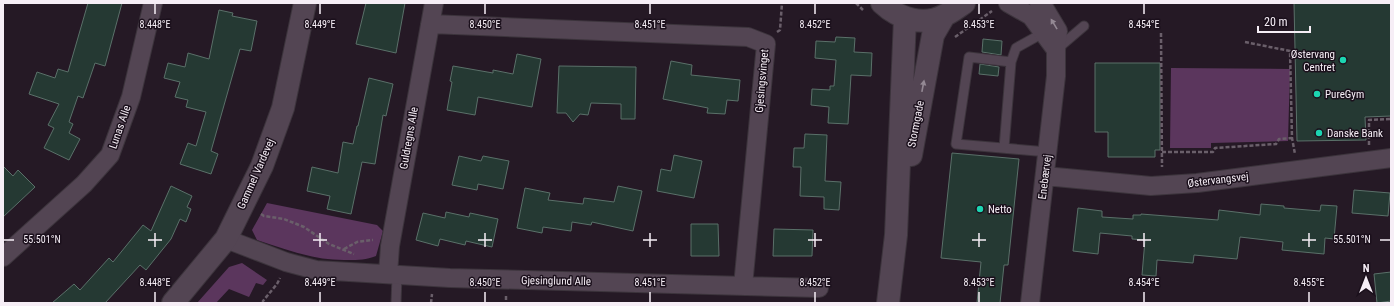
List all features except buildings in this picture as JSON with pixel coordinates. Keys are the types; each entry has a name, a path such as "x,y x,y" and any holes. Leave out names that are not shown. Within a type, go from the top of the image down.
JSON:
{"street":[{"name":"Lunas Alle","path":"3,257 84,184 110,155 130,97 153,3"},
{"name":"Gammel Vardevej","path":"173,303 226,239 262,166 283,108 305,3"},
{"name":"Guldregns Alle","path":"393,275 390,246 434,3"},
{"path":"882,3 890,11 905,18 927,21 944,16 964,3"},
{"path":"1008,3 1031,16 1056,50"},
{"name":"Enebærvej","path":"1030,303 1056,76 1058,31 1043,6 1039,3"},
{"name":"Stormgade","path":"888,303 896,235 933,35 944,16"},
{"name":"Stormgade","path":"896,235 905,18"},
{"name":"Gjesingsvinget","path":"430,24 748,37 766,44 743,286"},
{"name":"Østervangsvej","path":"1045,176 1162,186 1197,183 1391,158"},
{"name":"Gjesinglund Alle","path":"226,239 286,262 316,270 393,275 819,288"}],"lane":[{"path":"1056,50 1084,26"},
{"path":"1004,148 1011,62 1016,48 1043,32"},
{"path":"1011,62 969,57 956,144 1048,152"},
{"path":"393,275 396,303"}],"path":[{"path":"766,44 780,30 782,3"},
{"path":"1162,33 1162,186"},
{"path":"1245,42 1290,50 1292,138 1298,170"},
{"path":"1368,161 1369,120 1391,119"},
{"path":"1162,152 1213,152 1215,148 1276,144 1279,139 1292,138"},
{"path":"245,201 264,216 284,219 304,227 328,244 360,257"},
{"path":"344,250 357,242 367,240 373,240 390,246"},
{"path":"262,303 277,284 286,262"}],"shaded area":[{"path":"1171,68 1290,69 1288,141 1211,143 1211,148 1170,148"},
{"path":"267,203 377,225 383,231 376,256 359,260 325,259 291,251 257,240 252,230"},
{"path":"242,263 267,280 263,285 256,283 249,297 229,289 216,303 197,303 229,267"}],"place":[{"name":"Østervang Centret","path":"1343,60"},
{"name":"PureGym","path":"1317,94"},
{"name":"Danske Bank","path":"1319,133"},
{"name":"Netto","path":"980,209"}]}
